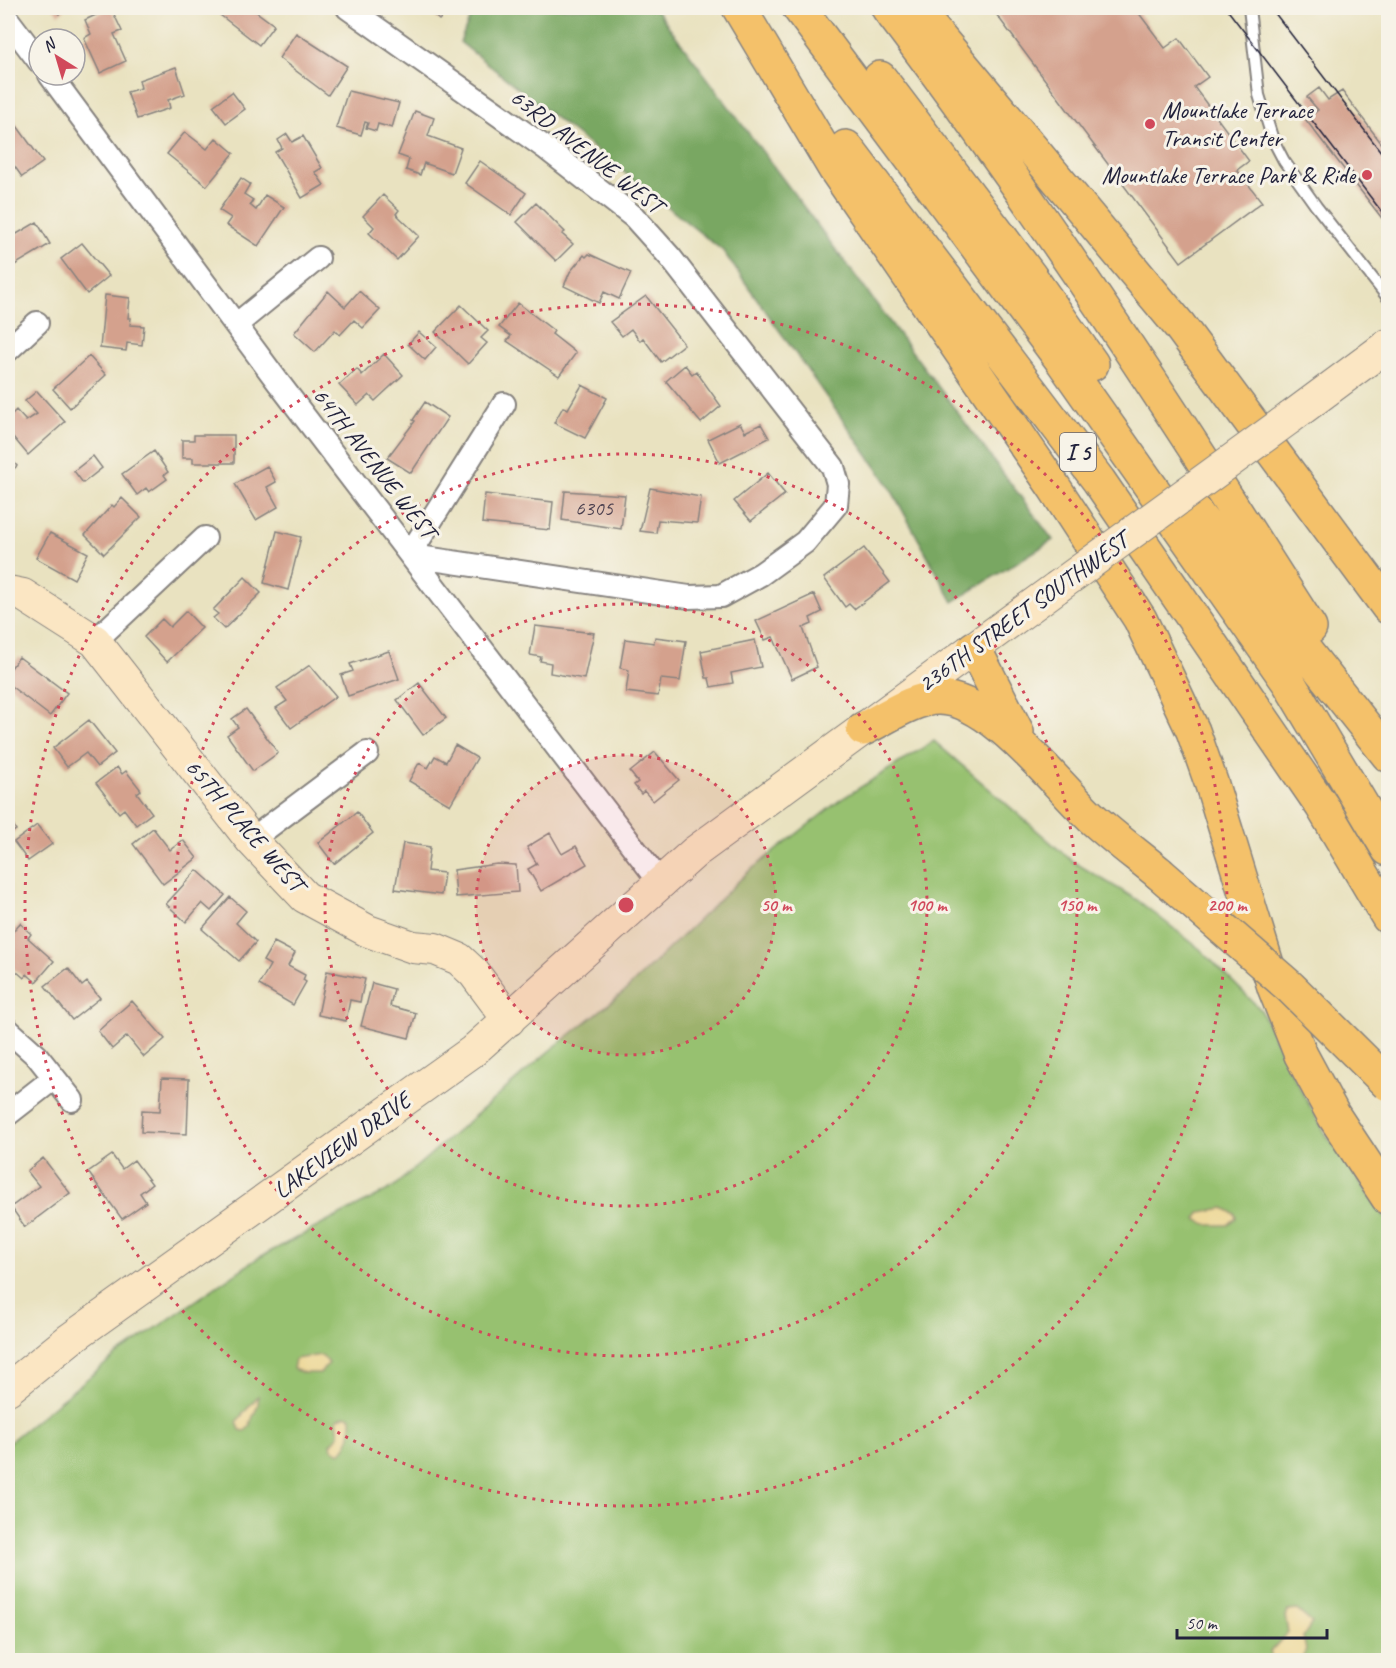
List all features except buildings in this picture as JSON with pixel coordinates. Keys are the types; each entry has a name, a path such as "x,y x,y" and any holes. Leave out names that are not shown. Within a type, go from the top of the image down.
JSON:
{"highway":[{"name":"I 5","path":"739,8 1099,480 1322,806 1389,917"},
{"path":"739,8 835,169 1074,517 1140,619 1193,731 1212,785 1274,987 1301,1054 1334,1116 1389,1198"},
{"path":"800,8 1063,362 1276,664 1389,849"},
{"path":"827,8 1030,276 1209,532 1389,753"},
{"path":"888,8 986,139 1096,296 1389,753"},
{"path":"914,8 1179,325 1389,607"},
{"path":"974,648 1002,706 1031,755"},
{"path":"863,729 918,702 937,698 966,703 985,715 1031,755 1092,818 1290,987 1389,1084"}],"street":[{"name":"63RD AVENUE WEST","path":"348,8 547,149 634,217 670,256 804,428 833,467 838,484 836,505 805,542 761,574 722,596 689,597 604,586 411,555"},
{"path":"8,20 27,45"},
{"name":"64TH AVENUE WEST","path":"59,87 278,382 660,882"},
{"path":"237,324 318,258"},
{"path":"8,350 37,323"},
{"name":"236TH STREET SOUTHWEST","path":"660,882 694,852 1389,345"},
{"path":"411,555 504,404"},
{"path":"95,641 205,538"},
{"name":"65TH PLACE WEST","path":"8,592 23,595 95,641 251,840 305,897 368,931 413,946 435,949 459,959 474,974 509,1020"},
{"path":"251,840 367,753"},
{"name":"LAKEVIEW DRIVE","path":"8,1389 70,1339 473,1051 660,882"},
{"path":"8,1030 37,1056 72,1100"},
{"path":"8,1114 54,1078"}],"lane":[{"path":"1249,8 1259,95 1274,140 1284,161 1316,206 1389,298"}],"green space":[{"path":"474,8 655,8 1053,540 953,602 888,484 723,251 460,42"},
{"path":"934,741 1072,861 1136,899 1200,949 1261,1010 1294,1078 1327,1136 1388,1221 1388,1660 8,1660 8,1443 114,1357 258,1258 392,1188 548,1052 625,991 748,872 840,800"}],"sand":[{"path":"1224,1208 1235,1214 1236,1218 1228,1225 1206,1225 1196,1219 1201,1212"},
{"path":"321,1355 329,1363 320,1373 304,1373 293,1369 295,1359"},
{"path":"258,1396 258,1404 250,1426 245,1431 240,1430 237,1421"},
{"path":"346,1415 351,1417 351,1432 346,1446 340,1453 332,1449 331,1444 339,1435 337,1419"},
{"path":"1297,1610 1312,1623 1303,1637 1306,1649 1302,1660 1273,1660 1270,1652 1288,1632 1285,1616 1288,1611"}],"tram line":[{"path":"1226,8 1388,220"},
{"path":"1271,8 1388,161"}],"place":[{"name":"Mountlake Terrace Transit Center","path":"1150,124"},
{"name":"Mountlake Terrace Park & Ride","path":"1367,175"}]}
